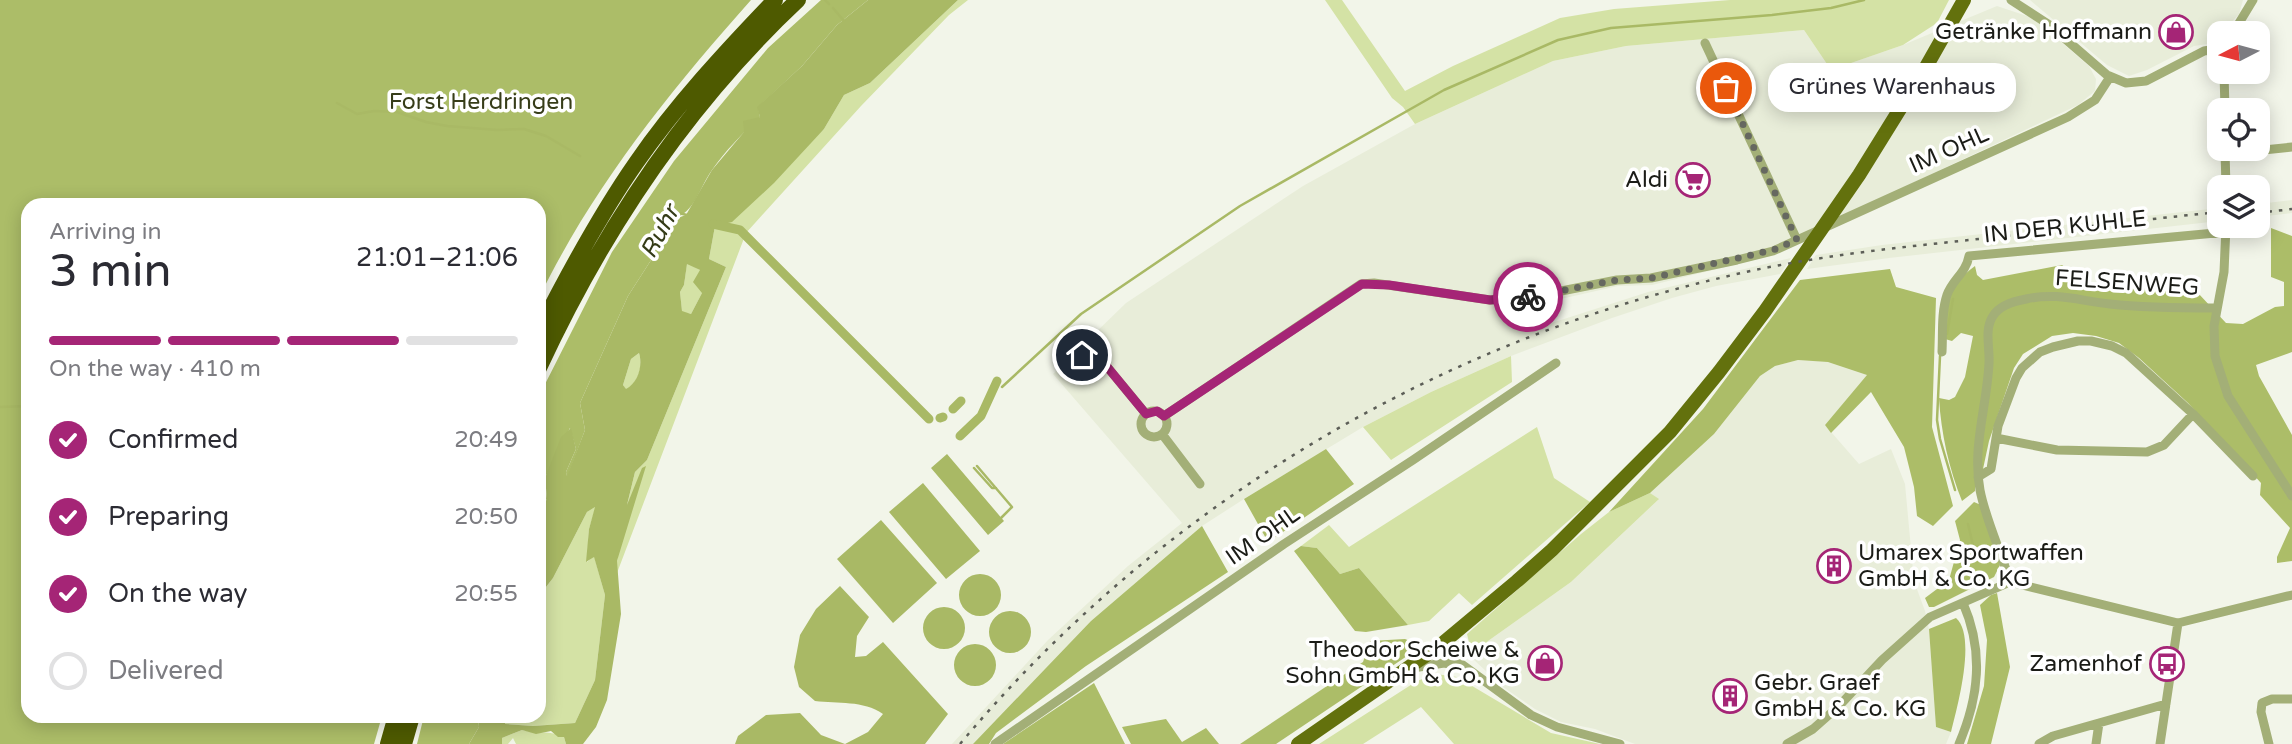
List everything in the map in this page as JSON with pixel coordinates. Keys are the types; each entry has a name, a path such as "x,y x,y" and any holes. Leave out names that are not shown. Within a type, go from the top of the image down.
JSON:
{"highway":[{"path":"546,318 577,259 636,163 705,76 775,0"},
{"path":"546,354 591,267 627,207 669,146 743,56 798,0"},
{"path":"388,744 394,723"},
{"path":"404,744 410,723"}],"main road":[{"path":"1298,744 1438,647 1552,550 1670,432 1765,311 1859,175 1964,0"}],"street":[{"path":"2011,0 2049,24 2110,77 2126,83 2142,83 2207,51"},
{"path":"2240,21 2253,0"},
{"path":"1705,43 1797,240"},
{"name":"IM OHL","path":"1164,416 1362,284 1374,283 1490,300 1536,296 1617,280 1651,278 1773,250 2068,117 2095,100 2110,77"},
{"path":"2270,148 2292,147"},
{"name":"IN DER KUHLE","path":"1942,352 1943,316 1947,295 1953,283 1964,272 1969,256 2207,231"},
{"path":"2226,238 2224,272 2214,326 2215,356 2228,396 2292,496"},
{"name":"FELSENWEG","path":"1978,477 1979,438 1989,364 1989,325 1994,314 2024,299 2058,295 2099,303 2157,309 2217,308"},
{"path":"2010,582 1980,492 1978,477 1991,469 1996,438 2015,378 2040,352 2078,341 2101,343 2126,353 2193,414 2253,476"},
{"path":"1074,357 1095,357 1104,363 1146,414"},
{"name":"IM OHL","path":"995,744 1284,544 1556,363"},
{"path":"1157,411 1164,416 1166,428 1162,434 1150,437 1143,432 1141,421 1146,414 1157,411"},
{"path":"1996,438 2057,450 2147,453 2164,445 2193,414"},
{"path":"1162,434 1200,484"},
{"path":"1787,744 1813,729 1839,706 1882,660 1930,617 2010,582 2178,623 2292,595"},
{"path":"1959,744 1972,706 1977,659 1972,623 1963,603"},
{"path":"2160,744 2178,623"},
{"path":"1438,647 1531,715 1557,727 1620,744"},
{"path":"1408,668 1444,663 1463,666"},
{"path":"2269,744 2261,712 2262,704 2272,699 2292,699"},
{"path":"2039,744 2053,736 2166,704"},
{"path":"2096,744 2099,723"}],"shaded area":[{"path":"868,0 958,0 870,83 844,95 824,129 774,183 732,222 715,226 709,259 726,267 647,460 635,472 627,505 642,468 646,466 617,561 621,614 607,700 596,727 583,744 566,744 564,737 558,737 551,731 536,734 522,730 502,738 502,744 469,744 479,723 533,726 575,723 595,680 605,595 594,557 586,562 589,529 595,507 587,512 546,587 546,475 561,437 571,428 576,449 566,472 567,476 585,430 580,403 628,296 669,236 672,220 686,215 712,170 744,132 743,121 760,117 757,107 802,66 837,25","holes":["687,264 700,270 693,282 702,293 691,314 682,311 680,292 684,285","639,353 640,363 634,383 626,389 623,385 631,359"]},
{"path":"958,0 968,0 949,15 861,106 746,233 617,573 625,514 635,472 647,460 726,267 709,259 715,226 824,129 844,95 870,83"},
{"path":"1325,0 1342,0 1405,91 1453,66 1560,18 1614,9 1730,0 1949,0 1937,23 1903,45 1831,70 1804,30 1626,46 1553,61 1415,124 1403,107 1392,98"},
{"path":"2030,0 2243,0 2239,14 2233,21 2207,21 2207,44 2194,46 2129,76 2107,65"},
{"path":"1997,6 2033,18 2089,66 2096,79 2095,91 2078,105 1868,204 1774,255 1652,285 1618,286 1534,305 1533,329 1648,292 1791,258 1780,274 1716,286 1672,298 1511,356 1431,392 1363,427 1202,526 1091,621 973,744 952,744 1048,640 1128,566 1182,523 1053,374 1126,303 1303,186 1415,124 1553,61 1626,46 1804,30 1831,70 1903,45"},
{"path":"2292,200 2292,213 2270,216 2270,203"},
{"path":"2207,209 2207,222 1807,269 1816,255 1882,245"},
{"path":"687,263 700,270 702,293 691,314 682,312 680,292 684,285"},
{"path":"639,353 639,373 634,383 626,390 623,385 631,359"},
{"path":"1511,356 1512,382 1391,460 1363,427 1431,392"},
{"path":"1798,360 1835,362 1868,375 1825,425 1859,464 1891,449 1905,484 1914,581 1929,629 1936,727 1951,732 1946,744 1635,744 1595,729 1561,722 1535,709 1503,687 1473,659 1488,641 1571,582 1658,500 1650,493 1714,434 1760,376 1775,366"},
{"path":"1537,427 1554,478 1590,502 1472,605 1459,593 1429,621 1408,625 1359,568 1340,574 1317,548 1301,546 1329,525 1349,547"},
{"path":"947,454 1004,521 988,535 931,468"},
{"path":"923,483 980,551 946,579 889,512"},
{"path":"1650,493 1659,499 1571,582 1488,641 1473,659 1467,634 1609,512"},
{"path":"596,506 589,529 587,562 594,556 605,595 595,680 575,723 533,726 504,724 546,723 546,587 587,512"},
{"path":"881,520 937,583 893,623 837,559"},
{"path":"980,574 995,580 1001,595 995,610 980,616 965,610 959,595 965,580"},
{"path":"840,586 869,617 857,636 855,657 866,656 883,642 948,714 925,744 845,744 868,732 883,714 867,706 815,701 799,687 794,667 800,635 816,609"},
{"path":"944,607 959,613 965,628 959,643 944,649 929,643 923,628 929,613"},
{"path":"1010,611 1025,617 1031,632 1025,647 1010,653 995,647 989,632 995,617"},
{"path":"975,644 990,650 996,665 990,680 975,686 960,680 954,665 960,650"},
{"path":"1436,674 1457,677 1551,733 1600,744 1454,744 1421,707 1363,744 1319,744 1417,681"},
{"path":"800,713 821,735 845,744 735,744 738,736 766,715"},
{"path":"522,730 558,735 564,737 566,744 516,744 513,738 508,744 502,744 502,738"}],"green space":[{"name":"Forst Herdringen","path":"0,0 751,0 691,69 634,142 583,218 546,284 546,198 21,198 21,723 380,723 374,744 0,744"},
{"path":"821,0 868,0 837,25 802,66 758,107 760,117 717,163 692,205 672,220 669,236 628,296 580,403 585,430 567,478 566,472 576,449 570,428 546,476 546,382 612,252 674,161 768,48"},
{"path":"2271,228 2292,236 2292,352 2256,365 2259,376 2292,435 2292,561 2277,563 2290,528 2260,495 2261,483 2188,403 2139,358 2119,343 2096,336 2073,333 2052,336 2023,354 2014,368 1989,441 1983,469 1975,484 1975,491 1962,501 1946,451 1939,398 1949,400 1955,397 1965,377 1973,336 1961,333 1952,341 1945,339 1950,298 1965,274 1975,266 1977,275 1983,280 2062,265 2092,287 2141,287 2183,294 2198,293 2226,323 2243,324 2275,307 2284,306 2284,282 2271,277"},
{"path":"1890,269 1896,287 1936,298 1932,427 1953,506 1933,526 1917,516 1914,487 1904,447 1871,392 1831,433 1825,425 1867,375 1828,362 1798,360 1775,366 1760,376 1714,434 1650,493 1609,512 1703,409 1800,280"},
{"path":"1326,449 1354,484 1268,542 1244,499"},
{"path":"1974,502 1981,505 2000,565 1994,577 1929,607 1925,598 1949,580 1960,540 1955,521"},
{"path":"1202,526 1228,572 1086,666 996,733 989,744 973,744 1091,621"},
{"path":"1301,546 1317,548 1340,574 1359,568 1408,625 1366,632 1355,631 1294,551"},
{"path":"1997,593 2010,667 1991,744 1967,744 1984,686 1987,640 1980,605"},
{"path":"1956,618 1962,627 1965,656 1961,690 1951,732 1936,727 1929,629"},
{"path":"1405,639 1422,646 1276,744 1240,744 1363,662 1370,641"},
{"path":"1094,683 1125,744 1003,744"},
{"path":"1166,719 1182,742 1206,728 1219,744 1131,744 1122,727"},
{"path":"422,723 479,723 469,744 417,744"}],"waterway":[{"path":"825,0 829,4"},
{"path":"1002,387 1081,314 1240,206 1444,90 1558,40 1611,28 1772,15 1831,8 1864,0"},
{"path":"833,8 844,21"},
{"path":"337,103 357,114 374,111 397,112 447,126 524,129 546,136 580,156"},
{"name":"Ruhr","path":"666,210 687,215"},
{"path":"713,224 740,230 929,419"},
{"path":"1947,334 1953,299"},
{"path":"1940,356 1937,420 1955,490"},
{"path":"960,436 981,416 997,381"},
{"path":"953,409 961,401"},
{"path":"0,407 21,406"},
{"path":"977,466 1012,507 1001,518"},
{"path":"974,468 992,488 996,488"},
{"path":"1968,524 1977,562"}],"railway":[{"path":"2270,212 2292,209"},
{"path":"960,744 1037,660 1120,583 1208,512 1302,449 1401,394 1504,347 1611,308 1720,278 1784,264 1882,250 2207,213"}],"way so far":[{"path":"1528,297 1617,280 1651,278 1737,260 1797,240 1726,88"}],"place":[{"name":"Getränke Hoffmann","path":"2176,32"},
{"name":"Grünes Warenhaus","path":"1726,88"},
{"name":"Aldi","path":"1693,180"},
{"name":"Umarex Sportwaffen GmbH & Co. KG","path":"1834,566"},
{"name":"Theodor Scheiwe & Sohn GmbH & Co. KG","path":"1545,663"},
{"name":"Zamenhof","path":"2167,664"},
{"name":"Gebr. Graef GmbH & Co. KG","path":"1730,696"}],"route":[{"path":"1082,355 1095,357 1104,363 1146,414 1157,411 1164,416 1362,284 1374,283 1490,300 1528,297"}]}
